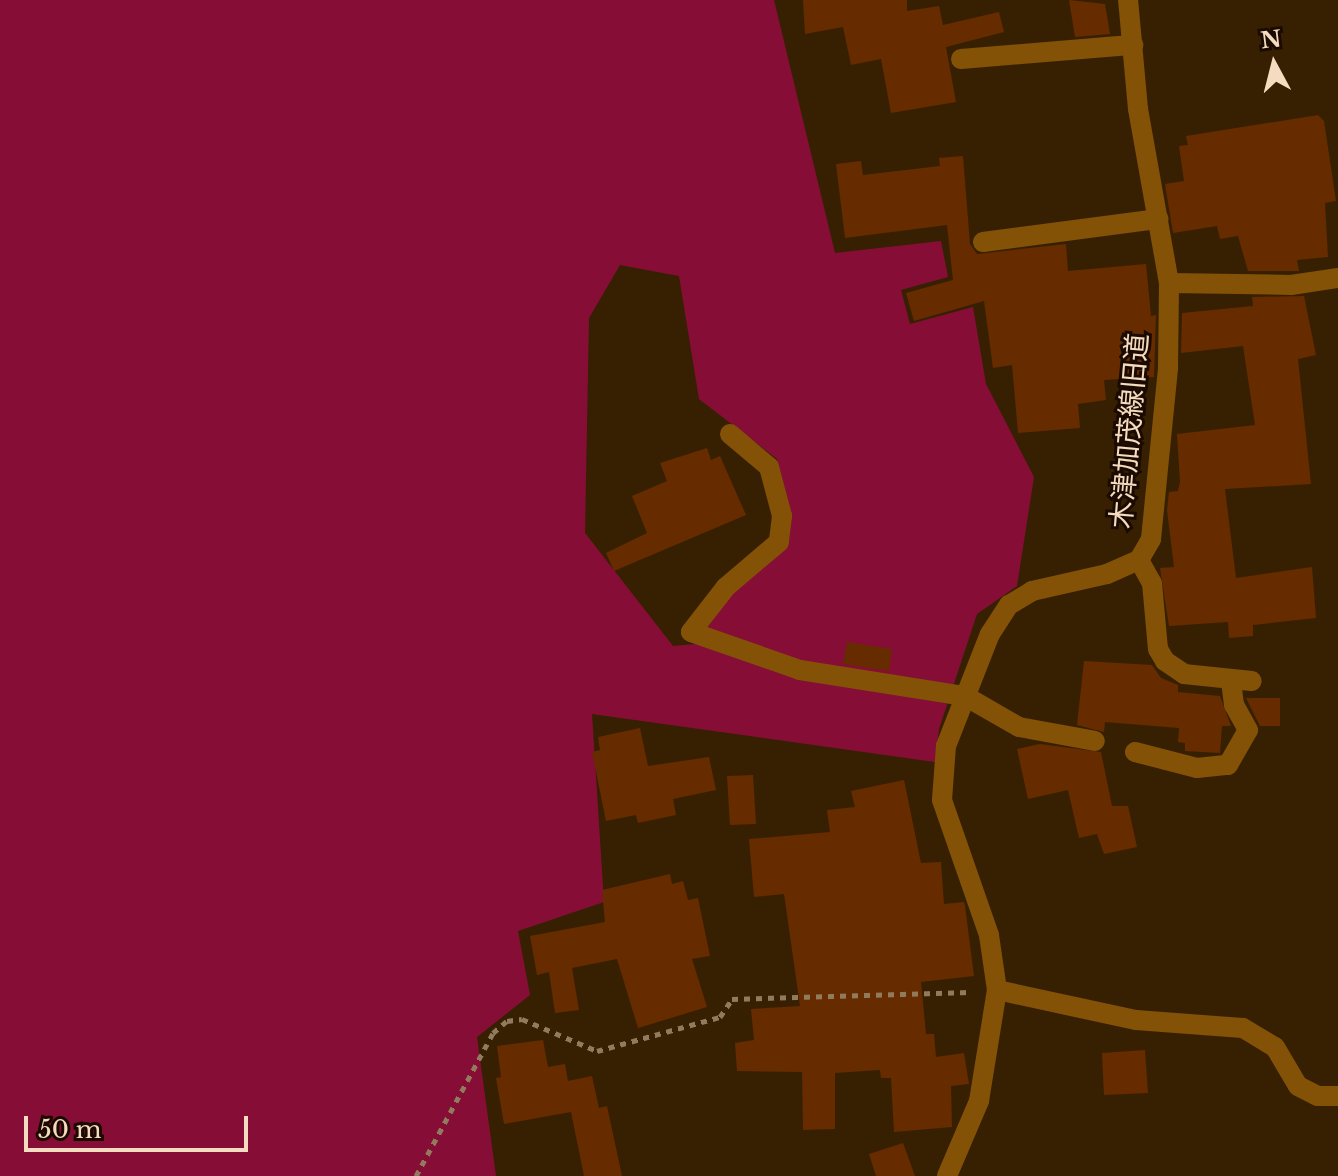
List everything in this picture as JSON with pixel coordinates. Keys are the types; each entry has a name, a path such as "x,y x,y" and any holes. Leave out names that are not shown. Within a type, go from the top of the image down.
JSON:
{"street":[{"name":"木津加茂線旧道","path":"947,1176 979,1101 997,990 989,935 942,800 946,746 998,619 1020,597 1107,574 1139,560 1151,539 1168,368 1169,283 1128,0"},
{"path":"961,59 1133,45"},
{"path":"983,242 1158,219"},
{"path":"1169,283 1291,285 1338,278"},
{"path":"730,434 769,467 782,516 779,542 726,587 691,632 800,670 965,696 1019,727 1095,741"},
{"path":"1135,752 1197,768 1228,765 1248,730 1234,705 1241,680 1184,674 1165,661 1158,649 1152,583 1139,560"},
{"path":"997,990 1136,1020 1243,1028 1275,1047 1298,1086 1318,1096 1338,1096"}],"path":[{"path":"416,1176 493,1033 507,1021 522,1019 597,1051 720,1017 732,999 997,990"}],"shaded area":[{"path":"0,0 774,0 835,253 941,241 948,277 901,290 910,324 973,307 986,384 1034,477 1017,586 977,614 939,729 935,762 592,714 604,902 518,931 530,995 477,1037 496,1176 0,1176","holes":["620,265 679,276 699,399 777,459 791,513 695,644 673,646 585,533 589,318"]}],"building":[{"path":"803,0 907,0 907,11 939,6 943,25 999,12 1004,32 946,47 956,102 891,113 881,59 851,65 843,27 805,34"},
{"path":"1069,0 1105,4 1110,34 1075,37"},
{"path":"1318,115 1324,121 1336,201 1325,203 1328,257 1297,260 1299,271 1248,271 1238,236 1220,239 1217,226 1173,233 1165,184 1184,181 1179,146 1188,145 1186,136"},
{"path":"963,156 970,244 977,254 1066,244 1068,271 1146,264 1151,316 1156,315 1154,377 1104,380 1106,400 1078,404 1080,428 1018,433 1012,365 993,368 984,301 914,321 906,293 953,280 947,225 845,238 836,164 861,161 863,175 940,166 939,158"},
{"path":"1304,296 1316,355 1298,359 1311,484 1225,489 1236,578 1312,567 1316,618 1253,625 1253,636 1229,638 1228,622 1169,626 1160,568 1174,567 1167,510 1169,492 1178,491 1180,482 1177,434 1255,425 1243,346 1181,353 1182,313 1253,306 1252,297"},
{"path":"707,448 711,460 720,456 746,515 614,571 606,553 647,533 632,496 667,481 660,463"},
{"path":"847,642 892,649 889,671 843,664"},
{"path":"1084,661 1152,665 1161,678 1178,685 1178,692 1220,696 1231,726 1222,726 1220,753 1185,751 1185,743 1178,742 1179,728 1105,722 1104,732 1077,725"},
{"path":"1246,698 1280,698 1280,726 1260,726"},
{"path":"640,728 648,766 709,757 716,790 673,799 676,815 638,823 636,815 606,821 592,752 600,750 598,737"},
{"path":"1040,744 1101,752 1112,806 1128,806 1137,847 1104,854 1097,834 1079,838 1068,790 1028,799 1017,749"},
{"path":"753,775 756,824 730,825 727,776"},
{"path":"904,780 921,863 941,862 944,904 964,902 965,906 974,976 921,982 926,1034 934,1034 936,1057 964,1053 969,1084 951,1086 952,1127 894,1132 891,1078 881,1078 880,1070 835,1073 835,1129 803,1130 802,1072 737,1071 735,1043 754,1040 751,1009 800,1006 784,894 754,897 749,839 830,832 827,810 855,807 851,791"},
{"path":"670,874 672,884 683,881 688,900 698,898 710,956 692,959 707,1007 638,1028 617,959 572,968 579,1010 555,1013 549,972 537,975 530,936 605,922 602,890"},
{"path":"543,1040 548,1067 565,1064 568,1081 592,1076 599,1108 607,1106 622,1176 584,1176 571,1112 504,1124 496,1078 501,1077 497,1046"},
{"path":"1145,1050 1148,1093 1104,1095 1102,1053"},
{"path":"903,1143 915,1176 876,1176 869,1154"}]}
